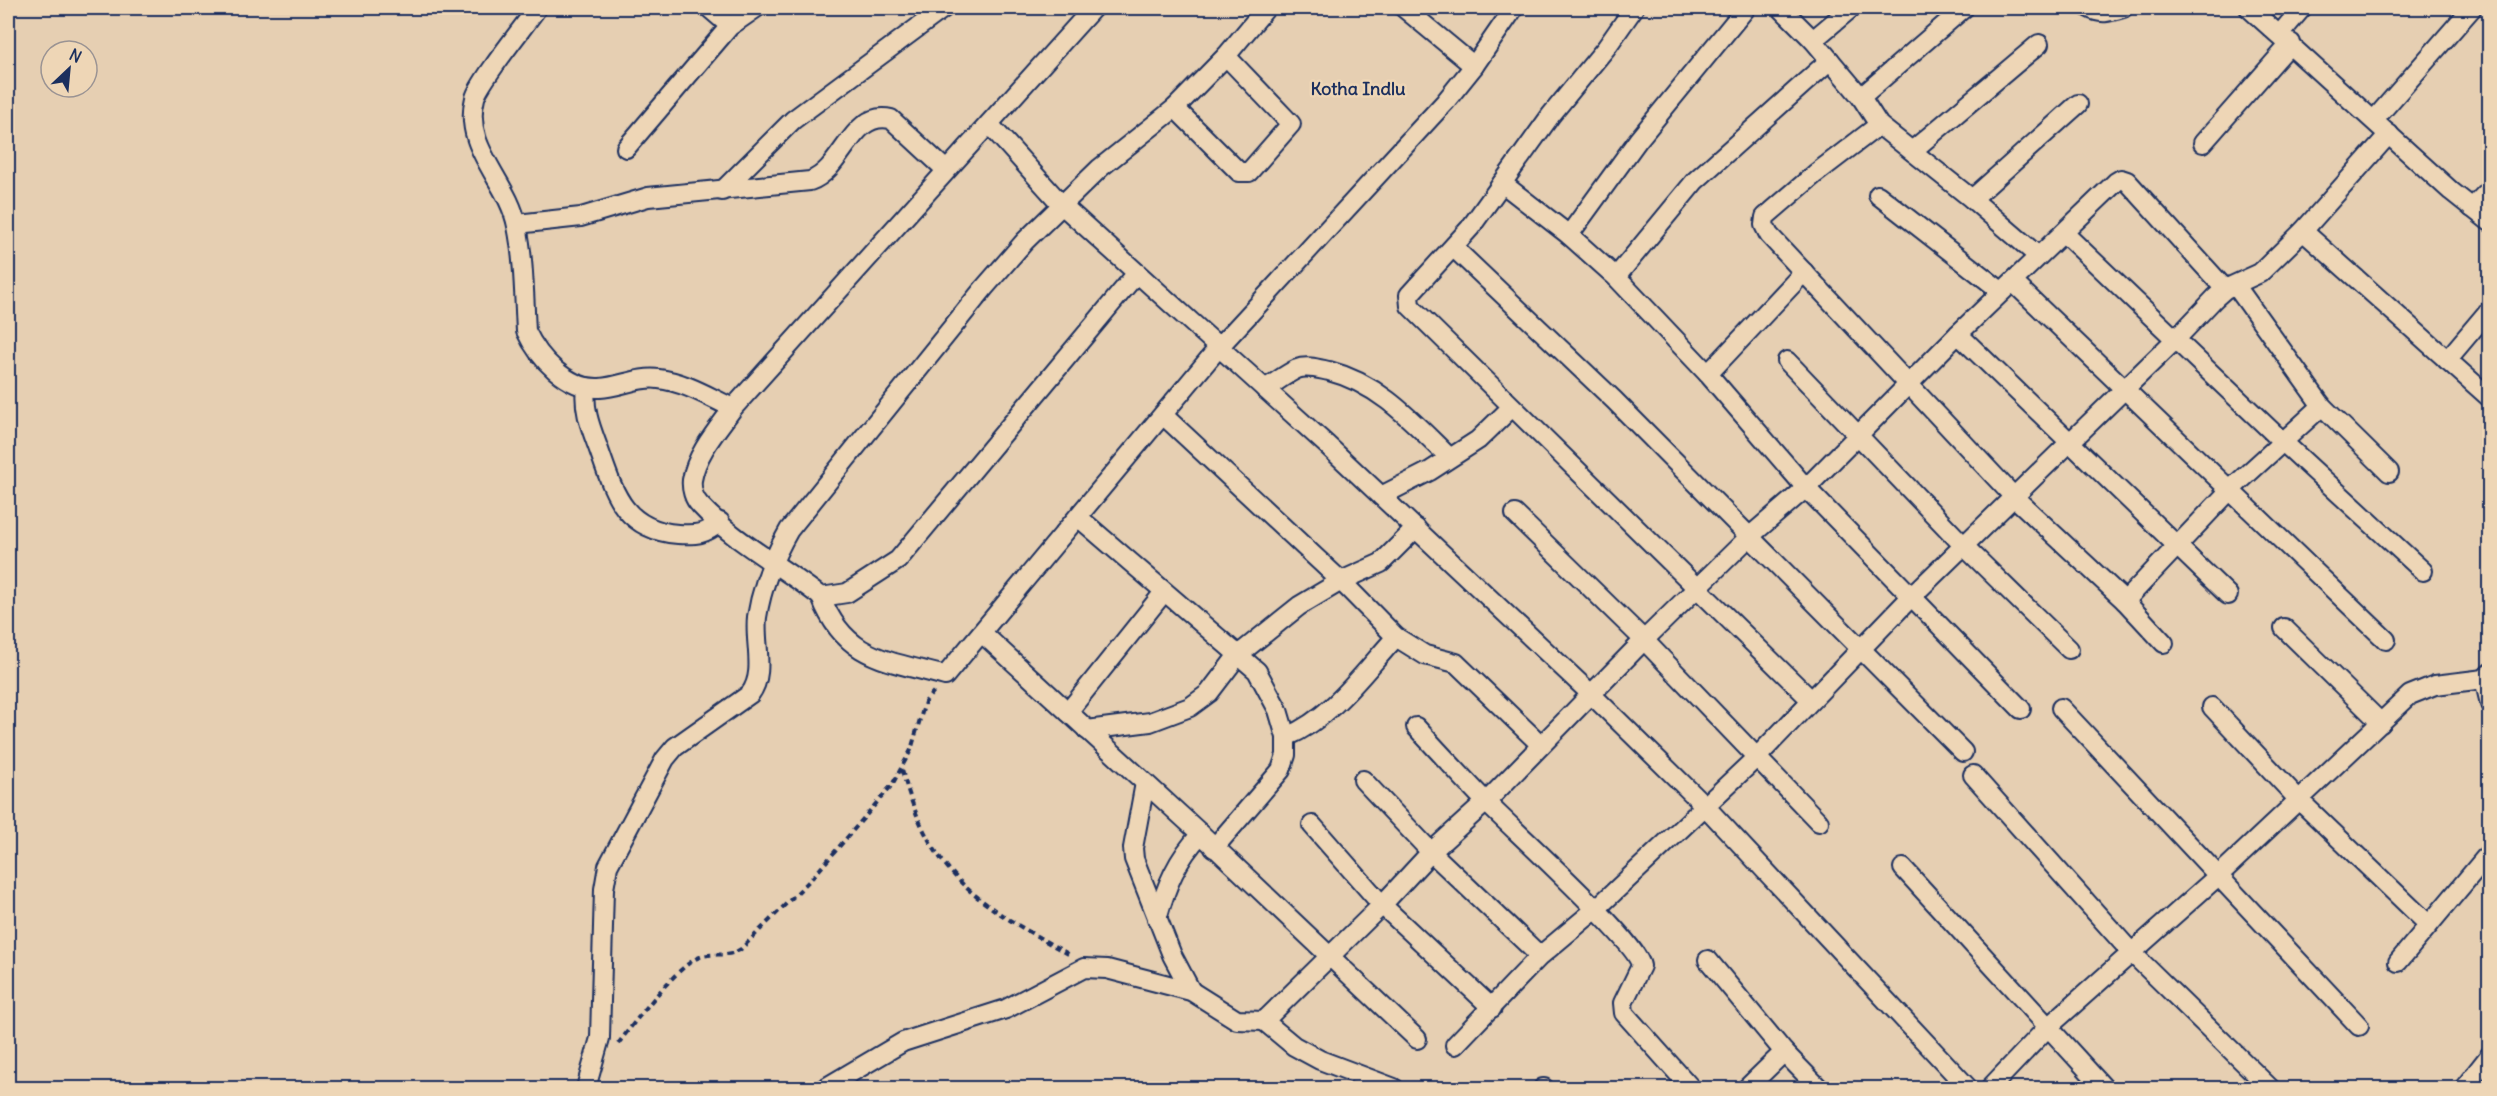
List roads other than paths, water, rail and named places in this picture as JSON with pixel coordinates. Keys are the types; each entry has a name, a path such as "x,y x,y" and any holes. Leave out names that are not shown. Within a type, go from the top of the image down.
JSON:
{"street":[{"path":"537,8 475,96 472,117 475,139 509,203 517,224 526,331 543,359 572,382 586,387 600,388 649,378 660,379 677,383 733,408"},
{"path":"709,8 730,26"},
{"path":"626,148 730,26 756,8"},
{"path":"722,191 793,120 944,8"},
{"path":"586,1089 600,1038 604,889 608,866 665,759 675,747 750,694 754,688 759,671 757,617 772,561 806,507 984,288 1061,204 1100,168 1175,108 1226,56 1266,8"},
{"path":"1404,8 1474,66"},
{"path":"1086,10 989,124 733,408 705,448 692,479 692,491 699,504 821,597 829,619 858,649 945,676 1219,347 1403,148 1474,66 1514,8"},
{"path":"1634,8 1606,48 1551,115 1454,248 1409,295 1410,306 1811,700"},
{"path":"1569,235 1638,140 1746,8"},
{"path":"1781,8 1813,40 1861,97 1879,125 1972,199 2038,256"},
{"path":"1813,40 1851,8"},
{"path":"1861,97 1964,8"},
{"path":"2089,8 2107,13 2123,8"},
{"path":"2249,8 2490,222"},
{"path":"2204,143 2285,38 2302,8"},
{"path":"2374,120 2472,8"},
{"path":"1912,151 2039,44"},
{"path":"1175,108 1239,172 1249,172 1291,124 1226,56"},
{"path":"1616,277 1695,181 1830,60"},
{"path":"1972,199 2078,104"},
{"path":"517,224 581,217 648,197 810,181 823,176 848,141 872,119 880,117 891,119 946,170"},
{"path":"989,124 1061,204 1416,528 1704,805 1968,1089"},
{"path":"1879,125 1815,174 1765,217 1764,225 1769,235 2015,498 2125,601 2164,643"},
{"path":"1455,1045 1540,956 1596,909 1757,757 1911,597 2176,339 2231,288 2260,273 2304,231 2389,134"},
{"path":"1264,1021 1382,905 1431,852 1486,802 1590,693 1749,537 1806,488 1958,334 2121,179 2127,181 2231,288 2322,406 2389,472"},
{"path":"1502,183 1569,235 1616,277 1708,374 1806,488 2021,709"},
{"path":"2472,208 2490,189"},
{"path":"1878,195 2007,286 2124,389 2231,489 2386,640"},
{"path":"2304,231 2490,398"},
{"path":"2064,233 2283,442 2424,571"},
{"path":"1454,248 1614,400 1859,650 1963,752"},
{"path":"1708,374 1804,272"},
{"path":"821,597 847,593 898,560 1137,273"},
{"path":"2446,360 2490,309"},
{"path":"1958,334 2228,595"},
{"path":"1788,361 1964,546 2069,649"},
{"path":"1265,389 1299,369 1314,368 1364,383 1392,403 1449,458"},
{"path":"586,387 585,411 614,493 623,508 648,527 667,533 700,535 720,522"},
{"path":"1381,496 1430,471 1478,440 1512,406"},
{"path":"2125,601 2231,489 2322,406"},
{"path":"1163,415 1341,580 1396,637 1425,655 1456,663 1541,746"},
{"path":"1515,514 1644,640 1820,822"},
{"path":"1078,517 1257,671 1268,688 1286,737 1286,755 1281,770 1214,848"},
{"path":"1088,730 1150,722 1190,707 1209,693 1238,655 1299,606 1341,580 1381,563 1416,528"},
{"path":"1068,712 1164,592"},
{"path":"2284,628 2381,723"},
{"path":"982,633 1201,834 1417,1039"},
{"path":"1286,737 1304,730 1329,711 1396,637"},
{"path":"1990,1089 2047,1028 2218,876 2410,695 2435,685 2487,676 2490,704"},
{"path":"2212,707 2299,800 2429,925"},
{"path":"2061,708 2359,1026"},
{"path":"1416,727 1486,802 1596,909 1640,961 1641,966 1623,1003 1624,1013 1692,1089"},
{"path":"1973,775 2131,952 2270,1089"},
{"path":"1363,780 1431,852 1540,956"},
{"path":"1145,783 1134,840 1134,859 1157,919 1191,990"},
{"path":"1312,825 1382,905 1492,1008"},
{"path":"1157,919 1165,888 1174,868 1187,848 1201,834"},
{"path":"2398,962 2490,852"},
{"path":"1903,868 2104,1089"},
{"path":"1708,960 1784,1052 1819,1089"},
{"path":"825,1089 903,1042 1006,1009 1084,969 1093,968 1191,990 1237,1020 1264,1021 1294,1046 1368,1084 1394,1089"},
{"path":"1747,1089 1784,1052"},
{"path":"2464,1089 2490,1055"}],"district":[{"name":"Kotha Indlu","path":"1358,88"}]}
